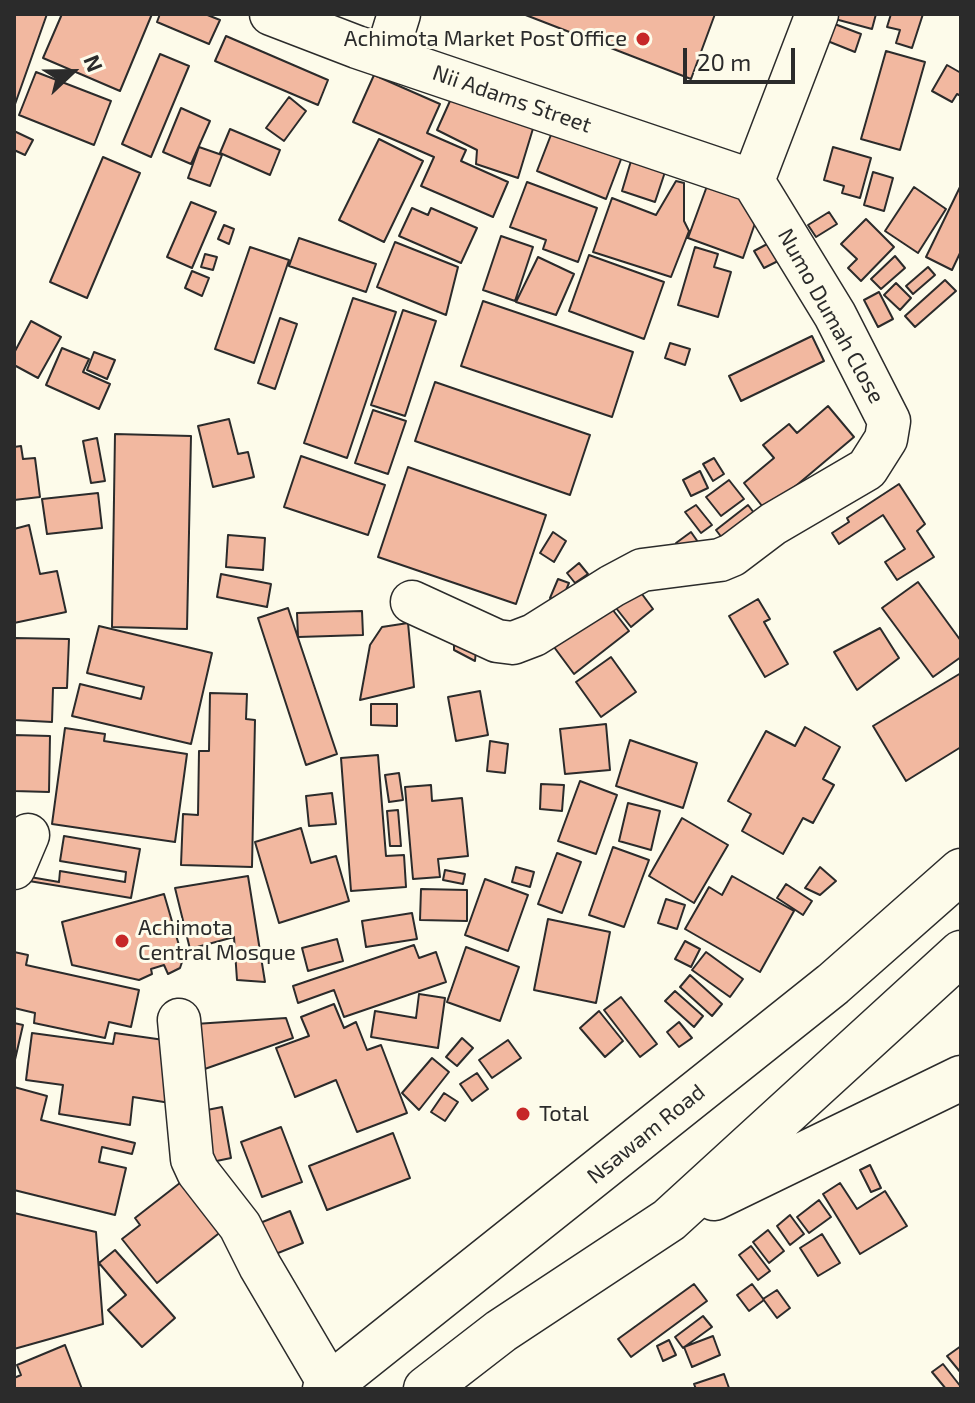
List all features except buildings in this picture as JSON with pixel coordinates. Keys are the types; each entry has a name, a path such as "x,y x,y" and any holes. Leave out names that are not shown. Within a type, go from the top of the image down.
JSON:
{"highway":[{"name":"Nsawam Road","path":"328,1387 833,984 961,871"},
{"path":"669,1220 961,953"},
{"path":"426,1389 501,1331 669,1220 961,1078"}],"street":[{"name":"Nii Adams Street","path":"271,14 753,181"},
{"path":"386,56 399,14"},
{"path":"753,181 817,14"},
{"name":"Numo Dumah Close","path":"412,602 497,641 513,643 534,635 642,570 720,560 732,555 773,524 867,469 886,439 889,421 835,315 753,181"},
{"path":"179,1020 192,1159 198,1172 240,1226 328,1387"}],"place":[{"name":"Achimota Market Post Office","path":"643,39"},
{"name":"Achimota Central Mosque","path":"122,941"},
{"name":"Total","path":"523,1114"}]}
